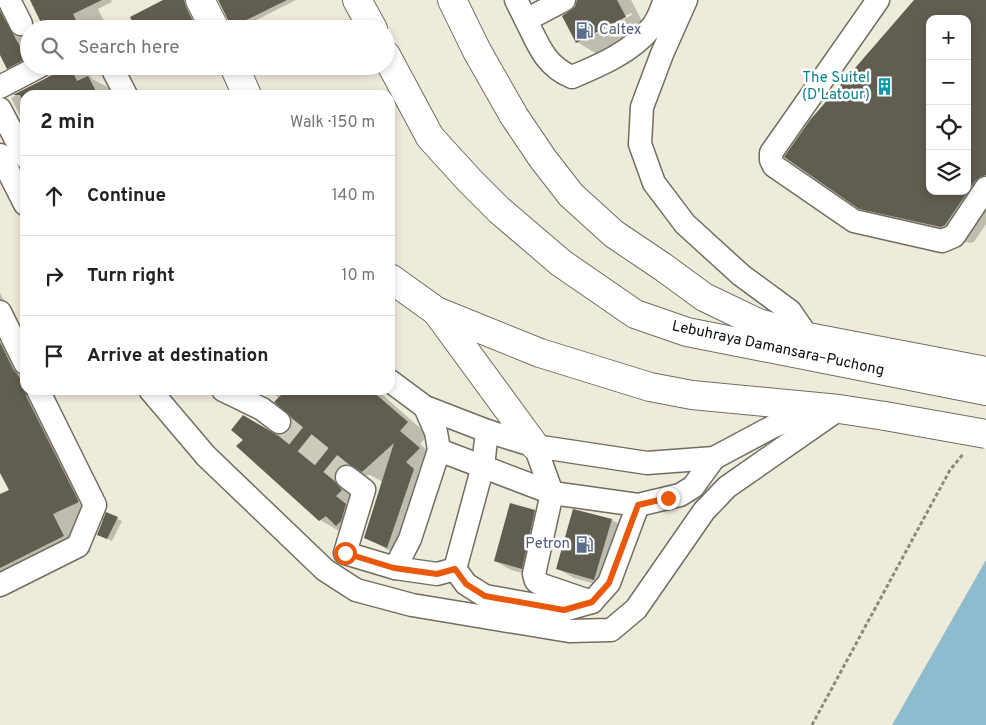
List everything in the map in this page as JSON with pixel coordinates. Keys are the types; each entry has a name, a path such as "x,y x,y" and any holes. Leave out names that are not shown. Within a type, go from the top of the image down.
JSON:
{"highway":[{"path":"200,0 210,20"},
{"path":"358,0 368,20"},
{"name":"Lebuhraya Damansara–Puchong","path":"452,0 477,51 514,116 543,159 572,195 614,234 663,266 704,297 758,323 986,392"},
{"name":"Lebuhraya Damansara–Puchong","path":"395,72 430,137 470,181 499,210 560,264 635,314 688,332 894,363 986,371"},
{"path":"238,75 245,90"},
{"path":"395,282 436,311 540,353 650,387 692,395 830,408 885,416 977,441"},
{"path":"436,311 535,446"}],"lane":[{"path":"9,0 20,22"},
{"path":"564,0 521,10 540,49 552,65 572,77 598,66 623,52 652,27 665,0"},
{"path":"686,0 662,54 642,107 640,144 654,182 685,224 741,275 790,310 808,337"},
{"path":"878,0 771,153 770,160 774,166 854,221 942,241 954,236 986,188"},
{"path":"652,27 662,54"},
{"path":"0,87 23,75"},
{"path":"116,75 123,90"},
{"path":"0,109 20,147"},
{"path":"0,155 20,194"},
{"path":"0,312 20,353"},
{"path":"395,385 425,406 487,431 535,446 647,463 714,458 774,426 830,408"},
{"path":"0,585 78,546 95,504 40,395"},
{"path":"154,395 206,456 325,570 356,590 412,605 569,631 611,630 636,609 704,511 727,487 830,408"},
{"path":"233,395 262,410 279,422"},
{"path":"394,568 410,539 439,450 436,432 425,406"},
{"path":"455,569 483,466 487,431"},
{"path":"535,446 552,493 534,574 536,581 542,585 592,602"},
{"path":"439,450 552,493 638,505 680,495 693,487 714,458"},
{"path":"347,477 364,490 345,553 394,568 437,574 455,569"},
{"path":"455,569 466,584 485,596 564,610 592,602 609,583 638,505"}],"path":[{"path":"812,725 950,470 977,441"}],"water":[{"path":"986,560 986,725 892,725"}],"building":[{"path":"30,0 102,0 73,14 76,20 40,20"},
{"path":"163,0 184,0 192,20 132,20 130,17"},
{"path":"218,0 287,0 246,20 228,20"},
{"name":"Caltex","path":"577,0 617,0 626,17 576,43 562,16 575,7"},
{"name":"The Suitel (D'Latour)","path":"914,0 986,0 986,175 980,177 971,187 971,15 926,15 926,195 965,195 945,225 941,227 859,209 784,157 810,120"},
{"path":"0,11 20,46 20,62 7,69 0,55"},
{"path":"52,75 74,75 77,81 88,76 95,90 23,90"},
{"path":"0,342 13,369 20,378 20,395 26,395 79,502 53,514 64,536 0,568 0,494 9,490 0,473"},
{"path":"281,395 377,395 408,422 400,431 420,448 406,462 414,469 387,548 364,538 394,443 362,472 348,464 336,469 334,475 335,482 342,490 336,496 346,504 341,521 336,526 326,516 319,521 236,446 243,440 231,430 243,415 277,435 284,434 289,430 292,424 291,417 274,402"},
{"path":"510,503 535,510 522,569 494,561"},
{"name":"Petron","path":"573,509 612,519 594,580 556,569"},
{"path":"106,512 118,517 107,539 97,535"}],"tunnel":[{"path":"279,422 347,477"}],"place":[{"name":"Caltex","path":"585,30"},
{"name":"The Suitel (D'Latour)","path":"884,87"},
{"name":"Petron","path":"584,544"}],"route":[{"path":"345,553 394,568 437,574 455,569 466,584 485,596 564,610 592,602 609,583 638,505 668,498"}]}
